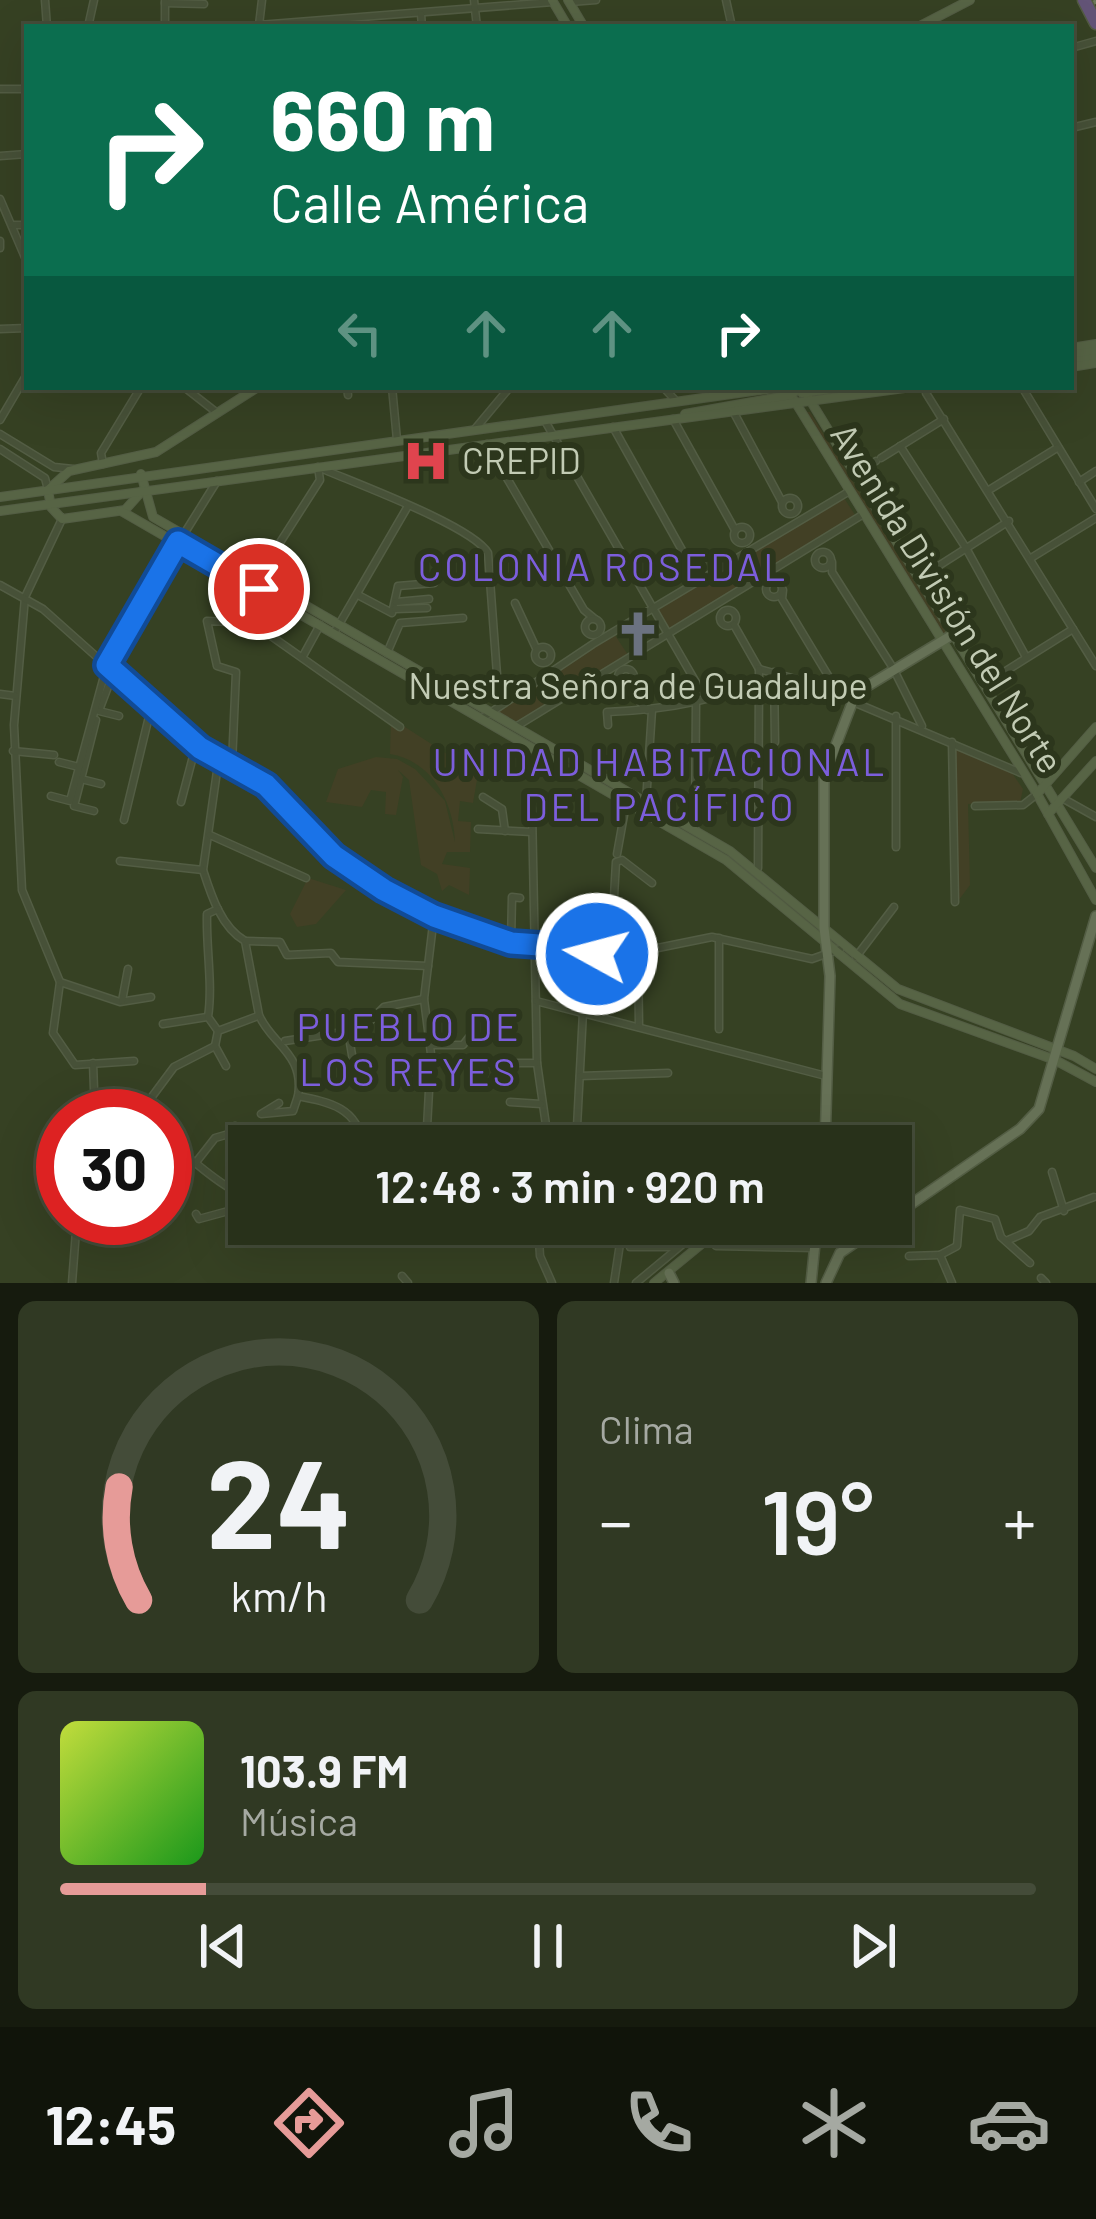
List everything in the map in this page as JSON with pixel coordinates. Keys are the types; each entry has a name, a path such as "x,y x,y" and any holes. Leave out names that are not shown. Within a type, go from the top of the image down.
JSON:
{"highway":[{"path":"1084,0 1096,23"}],"main road":[{"path":"925,24 970,0"},
{"path":"148,490 121,511 62,519 50,503 48,490 60,476 77,469 156,452 250,390"},
{"path":"0,497 676,401 847,390"},
{"path":"673,419 699,409 804,392"},
{"name":"Avenida División del Norte","path":"804,392 1059,800 1096,868"},
{"path":"0,511 733,411 788,393"},
{"name":"Avenida División del Norte","path":"788,393 1024,774 1096,900"},
{"path":"156,452 146,473 153,517 181,538"},
{"path":"122,461 146,473"},
{"path":"121,511 181,538 484,715 646,802 752,878 900,1004 1096,1069"},
{"path":"255,581 320,626 387,653 484,715"},
{"path":"824,942 823,789 851,701 862,687 952,635"},
{"path":"1036,794 1096,727"},
{"path":"513,731 626,803 758,868 824,928 835,952 825,1125"},
{"path":"1048,814 1096,761"},
{"path":"912,1203 1028,1123 1044,1100 1096,916"},
{"path":"835,952 856,957 898,989 1055,1054 1096,1082"},
{"path":"654,1283 671,1278 705,1245"},
{"path":"811,1283 815,1245"},
{"path":"816,1245 824,1253 840,1253"},
{"path":"826,1283 840,1253 852,1245"}],"street":[{"path":"569,1 596,0"},
{"path":"274,24 552,1"},
{"path":"165,2 204,4"},
{"path":"421,14 422,24"},
{"path":"0,199 24,255"},
{"path":"12,225 24,225"},
{"path":"0,421 24,379"},
{"path":"103,464 101,453 139,390"},
{"path":"188,390 216,412"},
{"path":"392,390 397,440"},
{"path":"475,429 504,390"},
{"path":"666,390 676,401"},
{"path":"1024,390 1096,508"},
{"path":"926,393 1096,666"},
{"path":"733,411 780,490 792,525"},
{"path":"673,419 732,518 736,541 744,553"},
{"path":"854,474 944,419"},
{"path":"544,420 548,436 668,633 701,699 696,835"},
{"path":"613,427 687,554 688,569 696,581"},
{"path":"0,434 54,466 77,469"},
{"path":"487,444 584,610 608,635"},
{"path":"900,446 966,548 1026,657"},
{"path":"989,490 1058,448"},
{"path":"0,449 45,478 48,490"},
{"path":"318,466 479,541 488,553 499,702"},
{"path":"255,581 320,480 318,466"},
{"path":"1079,482 1096,471"},
{"path":"51,796 70,801 110,668 218,479"},
{"path":"780,490 795,500 806,517"},
{"path":"484,715 545,673 848,492"},
{"path":"782,502 795,500"},
{"path":"784,512 792,514 795,500"},
{"path":"337,629 409,506"},
{"path":"513,731 862,515"},
{"path":"732,518 758,545"},
{"path":"1031,558 1096,518"},
{"path":"62,519 25,598 13,752 22,890 60,982 61,1001 50,1027 75,1065 134,1061"},
{"path":"918,579 1009,521"},
{"path":"735,530 747,529"},
{"path":"736,541 745,543 747,529"},
{"path":"820,540 832,572 893,668 923,729"},
{"path":"807,548 818,566 832,572"},
{"path":"687,554 699,557 711,573"},
{"path":"818,566 818,554 830,558"},
{"path":"688,569 701,568 699,557"},
{"path":"818,566 830,558"},
{"path":"770,570 779,595 836,690"},
{"path":"759,577 779,595"},
{"path":"765,587 777,580"},
{"path":"357,594 391,613 398,586 434,583"},
{"path":"0,585 25,598 196,745 266,785 334,856 434,916 532,947 638,952 719,938 812,959 835,952"},
{"path":"254,622 273,597"},
{"path":"723,599 759,669 758,868"},
{"path":"515,603 534,637 537,661 545,673"},
{"path":"395,606 428,604"},
{"path":"712,606 733,626"},
{"path":"584,610 593,644"},
{"path":"719,617 730,610"},
{"path":"232,764 236,672 218,667 208,621 230,622 237,612 400,727"},
{"path":"387,653 400,623 463,618"},
{"path":"586,623 598,621"},
{"path":"587,633 596,635 598,621"},
{"path":"303,656 320,626"},
{"path":"983,685 1073,629"},
{"path":"534,637 560,664"},
{"path":"536,651 549,649"},
{"path":"537,661 550,661 549,649"},
{"path":"626,665 630,686"},
{"path":"94,811 74,806 110,668"},
{"path":"759,669 836,690 851,701 896,716 1024,774"},
{"path":"774,671 775,742"},
{"path":"614,672 650,710 646,802"},
{"path":"608,725 608,712 650,710 760,680"},
{"path":"0,694 16,696"},
{"path":"124,820 152,704"},
{"path":"99,710 119,716"},
{"path":"896,716 896,847"},
{"path":"952,742 955,902"},
{"path":"181,802 196,745"},
{"path":"13,752 57,758 79,767"},
{"path":"219,757 203,870 226,926 245,940 280,942 286,956 331,952 338,962 428,966"},
{"path":"81,778 101,784"},
{"path":"975,806 1023,805 1036,794"},
{"path":"483,796 502,809 505,831"},
{"path":"1059,800 1096,817"},
{"path":"611,949 626,803"},
{"path":"532,808 532,947 537,1063 546,1125"},
{"path":"478,829 532,832"},
{"path":"210,835 306,878"},
{"path":"617,858 652,884"},
{"path":"120,861 203,870"},
{"path":"511,943 512,897 520,898"},
{"path":"856,957 894,907"},
{"path":"218,909 207,914 208,1017 218,1031 215,1046 226,1066"},
{"path":"427,1125 431,1046 424,999 434,916"},
{"path":"719,938 719,1029"},
{"path":"245,940 259,1016 264,1027 285,1041 300,1084 294,1111 261,1115 279,1103"},
{"path":"596,1016 597,949"},
{"path":"638,952 639,1027"},
{"path":"122,1002 128,969"},
{"path":"60,982 122,1002 151,997"},
{"path":"285,1041 362,1029 384,1006 424,999"},
{"path":"535,1000 829,1076"},
{"path":"577,1125 583,1012"},
{"path":"431,1046 463,1045 473,1032 476,1013"},
{"path":"218,1031 259,1016"},
{"path":"164,1024 208,1017"},
{"path":"333,1032 334,1018"},
{"path":"348,1031 356,1078"},
{"path":"157,1089 174,1067 215,1046"},
{"path":"732,1066 734,1052"},
{"path":"93,1063 94,1089"},
{"path":"510,1064 537,1063"},
{"path":"356,1064 365,1064 367,1081"},
{"path":"580,1076 668,1073"},
{"path":"298,1096 335,1104 357,1125"},
{"path":"510,1102 542,1104"},
{"path":"197,1161 215,1138 228,1134"},
{"path":"192,1158 216,1185 228,1188"},
{"path":"1052,1172 1064,1211"},
{"path":"1006,1241 1029,1232 1040,1217 1094,1197"},
{"path":"909,1256 940,1255 957,1246 960,1210 995,1219 1006,1241 1030,1263"},
{"path":"196,1214 200,1219 228,1211"},
{"path":"72,1283 75,1245"},
{"path":"539,1245 552,1283"},
{"path":"614,1283 620,1245"},
{"path":"716,1246 766,1245"},
{"path":"630,1247 680,1246"},
{"path":"636,1283 680,1246"},
{"path":"940,1255 952,1283"},
{"path":"402,1276 408,1283"}],"shaded area":[{"path":"803,412 810,412 946,632 940,636"},
{"path":"844,498 855,515 671,631 656,607"},
{"path":"613,632 628,655 519,723 493,709"},
{"path":"391,718 478,774 473,803 460,801 458,821 471,822 470,852 447,852 442,864 470,868 469,895 449,885 442,891 437,874 421,865 409,780 398,770 403,777 396,815 385,814 386,792 371,790 362,807 326,802 338,769 376,757 397,759 415,769 445,801 455,842 450,813 445,799 438,786 418,765 390,754"},
{"path":"954,745 1010,770 1023,789 1020,803 968,804 970,885 958,901"},
{"path":"308,878 346,890 316,924 297,927 290,914"}],"railway":[{"path":"1094,0 1096,4"}],"place":[{"name":"CREPID","path":"426,461"},
{"name":"Nuestra Señora de Guadalupe","path":"638,634"}],"district":[{"name":"COLONIA ROSEDAL","path":"603,567"},
{"name":"UNIDAD HABITACIONAL DEL PACÍFICO","path":"660,784"},
{"name":"PUEBLO DE LOS REYES","path":"409,1050"}],"route":[{"path":"259,589 178,542 107,665 200,748 266,785 334,856 384,890 434,916 511,943 597,949 597,954"}]}
